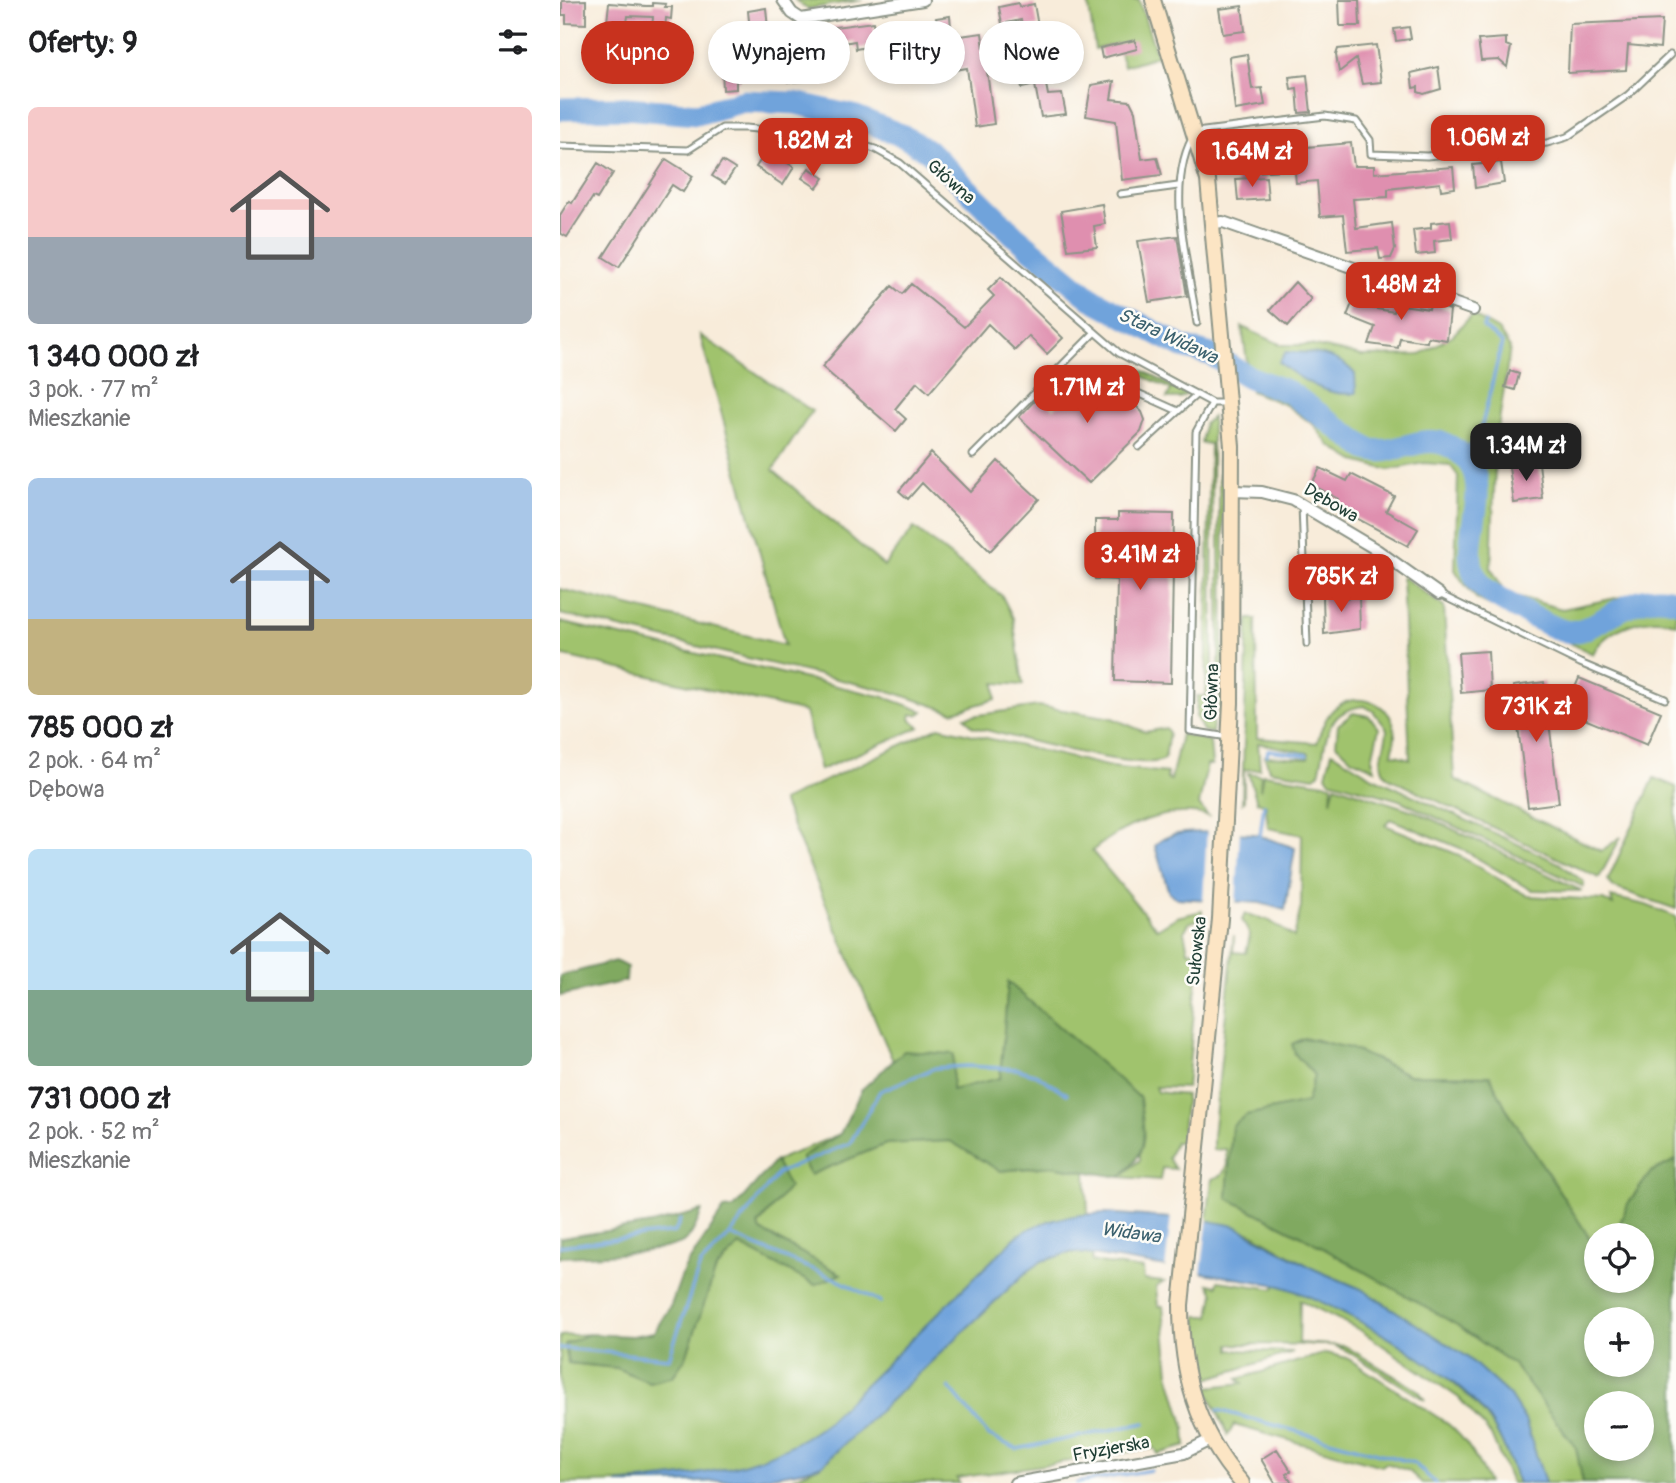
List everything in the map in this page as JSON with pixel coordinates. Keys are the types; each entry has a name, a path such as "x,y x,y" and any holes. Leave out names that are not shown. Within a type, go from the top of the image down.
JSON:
{"main road":[{"name":"Główna","path":"1158,6 1196,132 1208,180 1215,227 1230,403 1230,734"},
{"name":"Sułowska","path":"1210,1440 1192,1398 1183,1361 1182,1281 1220,919 1230,734"},
{"path":"1210,1440 1242,1483"}],"street":[{"path":"783,0 792,13 801,19 923,0"},
{"path":"1215,227 1223,222 1473,310"},
{"name":"Dębowa","path":"1232,491 1262,492 1302,505 1377,551 1439,594"},
{"name":"Fryzjerska","path":"1015,1483 1184,1453 1210,1440"}],"lane":[{"path":"1197,323 1178,186 1185,148 1196,132 1325,116 1356,121 1370,141 1371,153 1427,156 1547,143 1567,137 1628,95 1670,54"},
{"name":"Główna","path":"560,146 688,150 722,128 798,131 875,149 900,163 1119,353 1212,403"},
{"path":"1120,194 1178,186"},
{"path":"973,455 1095,332"},
{"path":"1129,389 1178,411"},
{"path":"1139,447 1197,394"},
{"path":"1230,403 1212,403 1196,432 1190,731 1230,734"},
{"path":"1302,505 1307,644"},
{"path":"1439,594 1580,663 1665,699"}],"green space":[{"path":"795,0 862,0 807,9"},
{"path":"1088,0 1139,0 1157,56 1124,66 1117,44 1095,49"},
{"path":"1472,315 1498,330 1510,348 1496,442 1491,568 1505,593 1562,609 1660,589 1676,593 1676,624 1654,620 1630,625 1607,637 1593,654 1477,599 1455,570 1458,476 1450,465 1424,463 1389,470 1355,461 1329,445 1314,425 1286,405 1251,391 1242,327 1282,345 1310,345 1362,356 1419,355 1453,335"},
{"path":"700,335 812,411 773,470 884,566 914,528 1002,596 1013,618 1023,685 995,683 996,699 953,712 892,692 560,614 560,589 785,645"},
{"path":"1140,369 1187,394 1180,398 1167,398 1171,389 1139,374 1120,393"},
{"path":"1212,417 1212,733 1203,731 1196,717 1197,696 1206,696 1210,444 1201,443 1204,424"},
{"path":"1219,421 1224,426 1223,723 1219,729"},
{"path":"1402,576 1444,607 1454,779 1601,851 1621,837 1599,878 1389,778 1384,773 1381,761 1387,729 1373,711 1364,706 1341,714 1334,721 1326,739 1319,774 1315,777 1269,770 1265,756 1308,758 1309,753 1258,743 1260,769 1244,770 1242,803 1248,619 1256,619 1257,738 1317,743 1325,720 1337,706 1364,700 1381,707 1393,722 1395,734 1392,754 1410,759"},
{"path":"560,622 884,697 923,711 918,715 911,714 910,719 920,727 820,770 805,712 560,655"},
{"path":"1038,706 1112,718 1145,732 1166,728 1169,733 1165,758 1154,762 1133,762 1074,752 973,727 965,717"},
{"path":"1353,713 1369,716 1379,728 1372,759 1375,769 1352,759 1336,744 1338,725"},
{"path":"939,727 1111,767 1167,773 1167,779 1171,780 1181,734 1210,741 1212,765 1207,765 1199,805 1208,816 1193,813 1162,815 1131,826 1092,851 1157,929 1177,917 1202,911 1202,918 1189,923 1184,932 1188,951 1198,950 1201,933 1187,1088 1155,1087 1157,1092 1186,1095 1181,1142 1175,1142 1168,1158 1175,1169 1162,1168 1160,1180 1120,1177 1140,1160 1140,1098 1008,983 1000,1078 952,1090 905,1051 893,1061 782,801"},
{"path":"1332,752 1373,777 1559,863 1584,882 1584,887 1399,800 1329,780 1326,775"},
{"path":"1248,773 1261,775 1260,790 1263,774 1332,784 1331,801 1335,785 1417,812 1582,891 1531,890 1460,848 1390,819 1385,825 1454,853 1528,896 1603,900 1613,905 1611,897 1646,905 1676,917 1676,1160 1651,1172 1628,1204 1620,1223 1584,1223 1584,1229 1507,1110 1490,1076 1409,1075 1376,1059 1315,1039 1295,1054 1314,1075 1307,1102 1246,1115 1232,1127 1227,1198 1302,1236 1457,1325 1514,1365 1577,1448 1583,1483 1545,1483 1525,1420 1509,1395 1466,1356 1361,1289 1316,1270 1252,1233 1207,1220 1212,1179 1222,1175 1227,1165 1226,1149 1213,1150 1213,1137 1234,935 1233,952 1246,953 1250,935 1242,920 1245,914 1268,920 1294,937 1301,907 1302,835 1268,828 1266,805 1257,802"},
{"path":"1654,778 1676,787 1676,909 1612,887 1608,880"},
{"path":"615,961 627,967 626,981 560,996 560,976"},
{"path":"1008,982 1140,1098 1144,1132 1141,1150 1120,1177 1051,1166 1000,1171 950,1141 886,1144 810,1175 801,1157 840,1134 862,1089 904,1051 954,1054 952,1090 1000,1078"},
{"path":"1304,1038 1350,1048 1409,1075 1490,1076 1507,1110 1584,1229 1584,1293 1654,1293 1654,1223 1620,1223 1628,1204 1651,1172 1676,1160 1676,1483 1583,1483 1576,1448 1514,1365 1457,1325 1302,1236 1227,1198 1232,1126 1246,1115 1307,1102 1314,1075 1295,1054 1292,1044"},
{"path":"840,1134 801,1157 810,1175 886,1144 950,1141 1000,1171 1051,1166 1086,1172 1088,1214 1046,1222 1018,1235 824,1425 788,1450 749,1465 696,1476 641,1481 560,1483 560,1336 589,1334 565,1344 568,1363 616,1368 649,1382 673,1376 686,1357 716,1269 740,1245 815,1285 840,1274 761,1231 758,1226 789,1187 775,1161"},
{"path":"775,1161 789,1187 758,1225 761,1231 841,1274 815,1285 739,1245 716,1269 686,1357 673,1376 649,1382 616,1368 568,1363 565,1344 589,1334 632,1336 654,1332 671,1305 684,1269 724,1209 734,1208"},
{"path":"702,1211 691,1234 677,1245 626,1253 560,1257 560,1238 651,1224"},
{"path":"1073,1252 1092,1255 1092,1262 1143,1269 1144,1280 1164,1282 1156,1287 1158,1306 1163,1306 1169,1373 1185,1428 1186,1446 1158,1454 1155,1448 957,1478 959,1483 783,1483 822,1465 1023,1275 1042,1261"},
{"path":"1218,1281 1274,1289 1275,1284 1300,1292 1359,1319 1419,1356 1469,1397 1486,1416 1500,1439 1518,1483 1511,1483 1491,1435 1459,1398 1360,1330 1300,1300 1299,1343 1329,1345 1230,1344 1230,1350 1293,1352 1204,1380 1200,1364 1197,1316 1210,1316 1214,1294 1209,1284 1217,1286"},
{"path":"1334,1345 1345,1346 1419,1391 1425,1400 1347,1351"},
{"path":"1326,1353 1347,1358 1448,1424 1471,1451 1488,1483 1422,1483 1409,1471 1386,1463 1382,1466 1234,1425 1228,1435 1207,1390 1209,1387 1243,1383 1238,1379"}],"water":[{"path":"1286,352 1314,353 1341,362 1355,374 1356,393 1335,393 1305,381 1279,362"},
{"path":"1207,832 1255,834 1295,848 1285,910 1260,903 1177,898 1169,893 1155,846 1172,835"},
{"name":"Widawa","path":"1105,1213 1210,1221 1235,1226 1316,1270 1361,1289 1466,1356 1509,1395 1525,1420 1545,1483 1518,1483 1502,1442 1489,1419 1473,1400 1449,1379 1390,1338 1325,1304 1272,1284 1073,1252 1042,1261 1023,1275 822,1465 751,1479 617,1483 725,1469 775,1453 799,1441 824,1425 1018,1235 1049,1221"}],"pier":[{"path":"1207,829 1240,830 1236,905 1203,902"},
{"path":"1171,1215 1208,1217 1201,1275 1165,1270"}],"building":[{"path":"586,0 586,21 581,21 581,24 566,23 566,15 562,15 562,1"},
{"path":"1339,0 1359,0 1360,26 1340,26"},
{"path":"609,3 653,6 653,3 672,7 671,19 666,18 666,21 653,21 653,17 628,16 627,21 607,21"},
{"path":"1018,3 1019,7 1034,4 1037,21 1001,21 999,7"},
{"path":"1242,6 1245,31 1223,34 1219,9"},
{"path":"766,8 767,21 749,21 748,11"},
{"path":"950,16 950,21 936,21 936,18"},
{"path":"1662,20 1660,48 1628,45 1626,70 1568,73 1570,24"},
{"path":"864,23 864,47 856,49 855,41 850,42 850,25"},
{"path":"1409,27 1411,39 1396,41 1394,29"},
{"path":"979,33 979,84 989,84 994,124 975,127 965,35"},
{"path":"1506,38 1506,45 1511,47 1507,67 1499,60 1481,61 1478,40"},
{"path":"1135,40 1137,49 1102,58 1100,48"},
{"path":"1376,45 1381,82 1362,84 1356,59 1339,72 1336,55 1338,49"},
{"path":"1247,54 1252,89 1262,88 1265,105 1235,110 1229,57"},
{"path":"1438,67 1441,89 1424,94 1418,92 1418,87 1413,88 1411,73"},
{"path":"1307,75 1311,112 1299,113 1297,88 1291,89 1289,77"},
{"path":"1114,81 1111,99 1130,101 1135,111 1142,159 1157,157 1162,175 1122,180 1116,121 1086,116 1091,85"},
{"path":"723,84 736,84 736,89 723,90"},
{"path":"1021,84 1046,84 1048,95 1062,94 1066,114 1041,117 1035,85 1022,88"},
{"path":"1277,132 1282,170 1257,172 1255,133"},
{"path":"1351,143 1354,166 1374,166 1374,173 1453,167 1455,188 1441,190 1440,183 1388,189 1388,197 1353,199 1356,228 1392,223 1395,249 1391,258 1380,259 1378,248 1347,251 1343,215 1320,217 1317,181 1296,183 1294,161 1308,159 1307,147"},
{"path":"767,150 794,167 783,185 756,167"},
{"path":"666,159 693,176 683,192 672,185 619,267 603,257"},
{"path":"722,161 735,169 725,184 712,176"},
{"path":"1501,162 1504,183 1475,188 1473,165"},
{"path":"598,163 613,173 597,199 593,197 567,237 560,233 560,215 569,201 572,203"},
{"path":"809,168 824,178 817,188 802,178"},
{"path":"1266,177 1268,199 1238,201 1236,179"},
{"path":"1102,204 1105,224 1094,226 1097,247 1068,250 1061,211"},
{"path":"1450,221 1452,239 1434,241 1435,253 1416,255 1413,230 1431,228 1431,223"},
{"path":"1177,236 1187,296 1149,302 1138,241"},
{"path":"1001,277 1063,338 1047,354 1029,336 1015,350 988,324 929,393 917,382 895,409 906,419 896,431 822,367 892,286 902,294 911,284 964,327 994,296 988,290"},
{"path":"1295,282 1311,299 1288,326 1270,310"},
{"path":"1357,291 1375,298 1371,308 1394,312 1396,304 1429,309 1430,303 1450,310 1447,340 1428,337 1427,342 1400,338 1398,348 1369,344 1375,327 1347,316"},
{"path":"1510,371 1519,374 1515,390 1505,387"},
{"path":"1089,372 1097,372 1127,401 1129,399 1142,412 1145,420 1141,432 1089,483 1019,417 1040,395 1054,409"},
{"path":"931,453 970,492 998,461 1039,499 990,551 922,483 908,499 899,491"},
{"path":"1539,463 1543,499 1514,503 1509,467"},
{"path":"1320,468 1347,481 1351,474 1394,496 1386,511 1418,529 1408,546 1334,506 1338,499 1311,485"},
{"path":"1118,513 1174,514 1171,683 1115,681 1117,580 1095,579 1095,520 1118,520"},
{"path":"1336,593 1336,598 1359,597 1360,629 1324,634 1323,594"},
{"path":"1488,651 1490,690 1461,693 1458,653"},
{"path":"1579,678 1661,712 1647,745 1565,711"},
{"path":"1544,682 1559,803 1528,807 1513,686"},
{"path":"1277,1449 1291,1471 1286,1474 1292,1483 1275,1483 1261,1459"}],"waterway":[{"name":"Stara Widawa","path":"560,109 625,108 697,114 744,101 795,103 856,117 903,136 930,152 1014,235 1090,298 1183,347 1212,355 1249,377 1289,392 1367,449 1387,450 1416,443 1436,442 1445,444 1465,457 1475,474 1477,492 1470,552 1473,571 1483,587 1497,597 1551,626 1571,632 1584,629 1642,600 1658,598 1676,601"},
{"path":"1459,452 1478,441 1502,343 1483,327 1485,323"},
{"path":"1267,755 1268,750 1307,755"},
{"path":"1260,836 1264,805"},
{"path":"560,1348 669,1358 700,1265 730,1235 778,1173 850,1143 880,1091 935,1068 967,1066 1017,1069 1037,1075 1067,1094"},
{"path":"560,1246 675,1232 680,1220"},
{"path":"730,1235 836,1279 881,1302"},
{"path":"949,1387 989,1436 1017,1449 1145,1423"},
{"path":"1218,1410 1414,1463 1435,1483"},
{"path":"1077,1483 1151,1470"}]}
